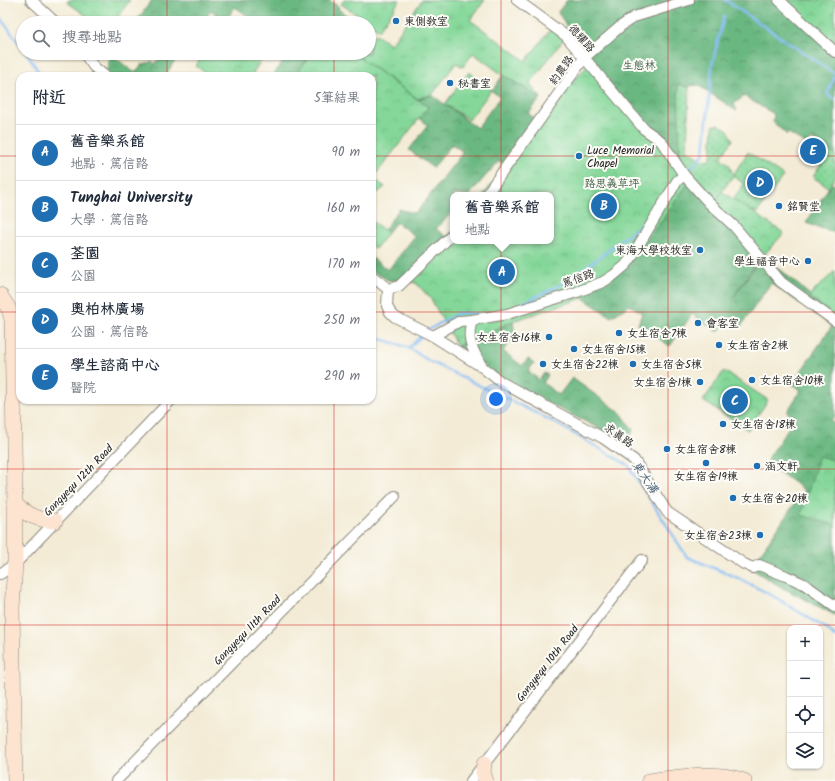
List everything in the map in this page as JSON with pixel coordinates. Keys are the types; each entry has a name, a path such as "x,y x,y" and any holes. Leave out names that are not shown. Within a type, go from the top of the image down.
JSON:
{"street":[{"path":"31,0 48,16"},
{"name":"德耀路","path":"517,0 566,36 587,61"},
{"name":"約農路","path":"488,192 587,61 621,26 634,17 689,0"},
{"path":"779,0 835,52"},
{"path":"89,60 100,72"},
{"path":"587,61 644,129 661,142 680,181 709,203 734,226 781,282 835,321"},
{"name":"篤信路","path":"433,336 460,320 472,320 507,314 577,292 603,282 626,265 680,181"},
{"path":"376,279 388,289 399,286 450,237"},
{"name":"求真路","path":"388,289 387,306 395,317 433,336 482,367 501,382 603,438 634,460 666,512 744,564 753,568 759,565 804,584 835,606"},
{"path":"0,295 12,320 15,564 6,607 15,781"},
{"path":"472,320 469,330 470,342 482,367"},
{"name":"Gongyequ 12th Road","path":"0,574 15,564 167,404"},
{"name":"Gongyequ 11th Road","path":"116,781 395,496"},
{"path":"15,504 21,510 34,518 56,521"},
{"name":"Gongyequ 10th Road","path":"471,781 642,560"},
{"path":"484,764 483,772 486,781"},
{"path":"649,781 689,776 725,775 744,781"}],"green space":[{"path":"69,0 130,0 118,16 87,16 67,2"},
{"path":"152,0 329,0 339,7 338,9 348,16 248,16 235,7 229,16 219,16 211,10 207,16 140,16"},
{"path":"344,0 400,0 379,30 376,28 376,16 359,16 341,4"},
{"path":"422,0 485,0 470,20 526,61 553,26 566,36 530,84 541,98 503,75 473,53 463,67 456,63 432,95 418,99 363,60 376,60 376,34 391,44"},
{"name":"生態林","path":"567,0 784,0 835,52 835,155 812,139 807,145 789,133 787,135 773,122 774,114 744,96 734,104 737,111 698,85 689,86 689,88 678,84 680,149 678,167 589,64 558,12"},
{"path":"784,0 835,0 835,52"},
{"path":"109,60 118,60 134,72 107,72"},
{"path":"158,60 175,60 168,72 136,72 142,64 144,65 152,61 155,64"},
{"path":"200,60 261,60 254,72 204,72 196,66"},
{"path":"282,60 306,60 299,72 276,72 283,61"},
{"path":"306,60 363,60 428,107 376,174 376,72 299,72"},
{"name":"路思義草坪","path":"589,64 690,181 652,234 620,266 583,298 513,321 457,346 431,299 416,283 402,281 450,234 450,244 554,244 554,192 485,192 496,179 502,163 537,119"},
{"path":"469,72 492,89 469,120 445,104"},
{"path":"503,75 541,98 528,114 537,119 502,163 499,161 472,192 450,192 450,214 436,229 447,237 402,281 388,280 376,273 376,261 388,270 415,236 396,222 389,231 384,230 399,209 413,213 417,212 463,152 452,144 433,168 409,150 428,125 419,118 428,106 418,99 432,95 477,128 500,97 492,91"},
{"path":"678,84 689,88 687,150 702,160 711,159 713,126 718,124 728,130 733,140 720,158 729,164 733,175 748,152 783,176 757,213 733,199 744,184 733,176 712,205 678,167 680,149"},
{"path":"830,151 835,155 835,177 829,188 813,177"},
{"path":"376,180 385,187 376,194"},
{"path":"690,181 762,254 733,298 761,258 781,270 835,317 835,416 831,421 835,425 835,615 783,588 750,568 804,490 775,469 767,460 795,418 787,412 801,390 792,384 832,326 771,283 741,326 729,318 718,332 692,314 670,346 638,325 642,313 630,305 611,317 583,298 620,266 652,234"},
{"path":"831,184 835,185 835,233 806,223"},
{"path":"721,191 784,233 761,258 712,205"},
{"path":"376,224 384,230 389,231 376,248"},
{"path":"835,271 835,318 809,296"},
{"path":"513,321 515,336 503,351 522,366 528,359 534,363 528,371 539,380 544,373 548,375 543,383 559,395 572,378 621,413 633,430 628,443 497,376 457,346"},
{"path":"724,371 768,400 748,430 703,401"},
{"path":"819,456 835,461 835,525 801,515"}],"waterway":[{"path":"725,0 835,74"},
{"path":"687,173 704,153 712,65 724,16"},
{"name":"東大溝","path":"0,18 16,39"},
{"name":"東大溝","path":"31,60 39,72"},
{"path":"835,76 827,94 835,100"},
{"path":"519,305 557,287 600,257 647,220 651,215"},
{"path":"428,330 458,313 480,314"},
{"path":"409,348 424,333"},
{"name":"東大溝","path":"376,337 409,348 429,361 550,420 628,465 687,557 738,578 773,596 827,629 835,637"}],"place":[{"name":"東側教室","path":"396,21"},
{"name":"秘書室","path":"450,83"},
{"name":"學生諮商中心","path":"813,151"},
{"name":"Luce Memorial Chapel","path":"579,156"},
{"name":"奧柏林廣場","path":"760,183"},
{"name":"Tunghai University","path":"604,206"},
{"name":"銘賢堂","path":"779,206"},
{"name":"東海大學校牧室","path":"700,250"},
{"name":"學生福音中心","path":"808,261"},
{"name":"舊音樂系館","path":"502,272"},
{"name":"會客室","path":"698,323"},
{"name":"女生宿舍7棟","path":"619,333"},
{"name":"女生宿舍16棟","path":"549,337"},
{"name":"女生宿舍2棟","path":"719,345"},
{"name":"女生宿舍15棟","path":"574,349"},
{"name":"女生宿舍22棟","path":"543,364"},
{"name":"女生宿舍5棟","path":"633,364"},
{"name":"女生宿舍10棟","path":"752,380"},
{"name":"女生宿舍1棟","path":"700,382"},
{"name":"荃園","path":"735,401"},
{"name":"女生宿舍18棟","path":"723,424"},
{"name":"女生宿舍8棟","path":"667,449"},
{"name":"女生宿舍19棟","path":"706,463"},
{"name":"涵文軒","path":"757,466"},
{"name":"女生宿舍20棟","path":"733,498"},
{"name":"女生宿舍23棟","path":"760,535"}]}
